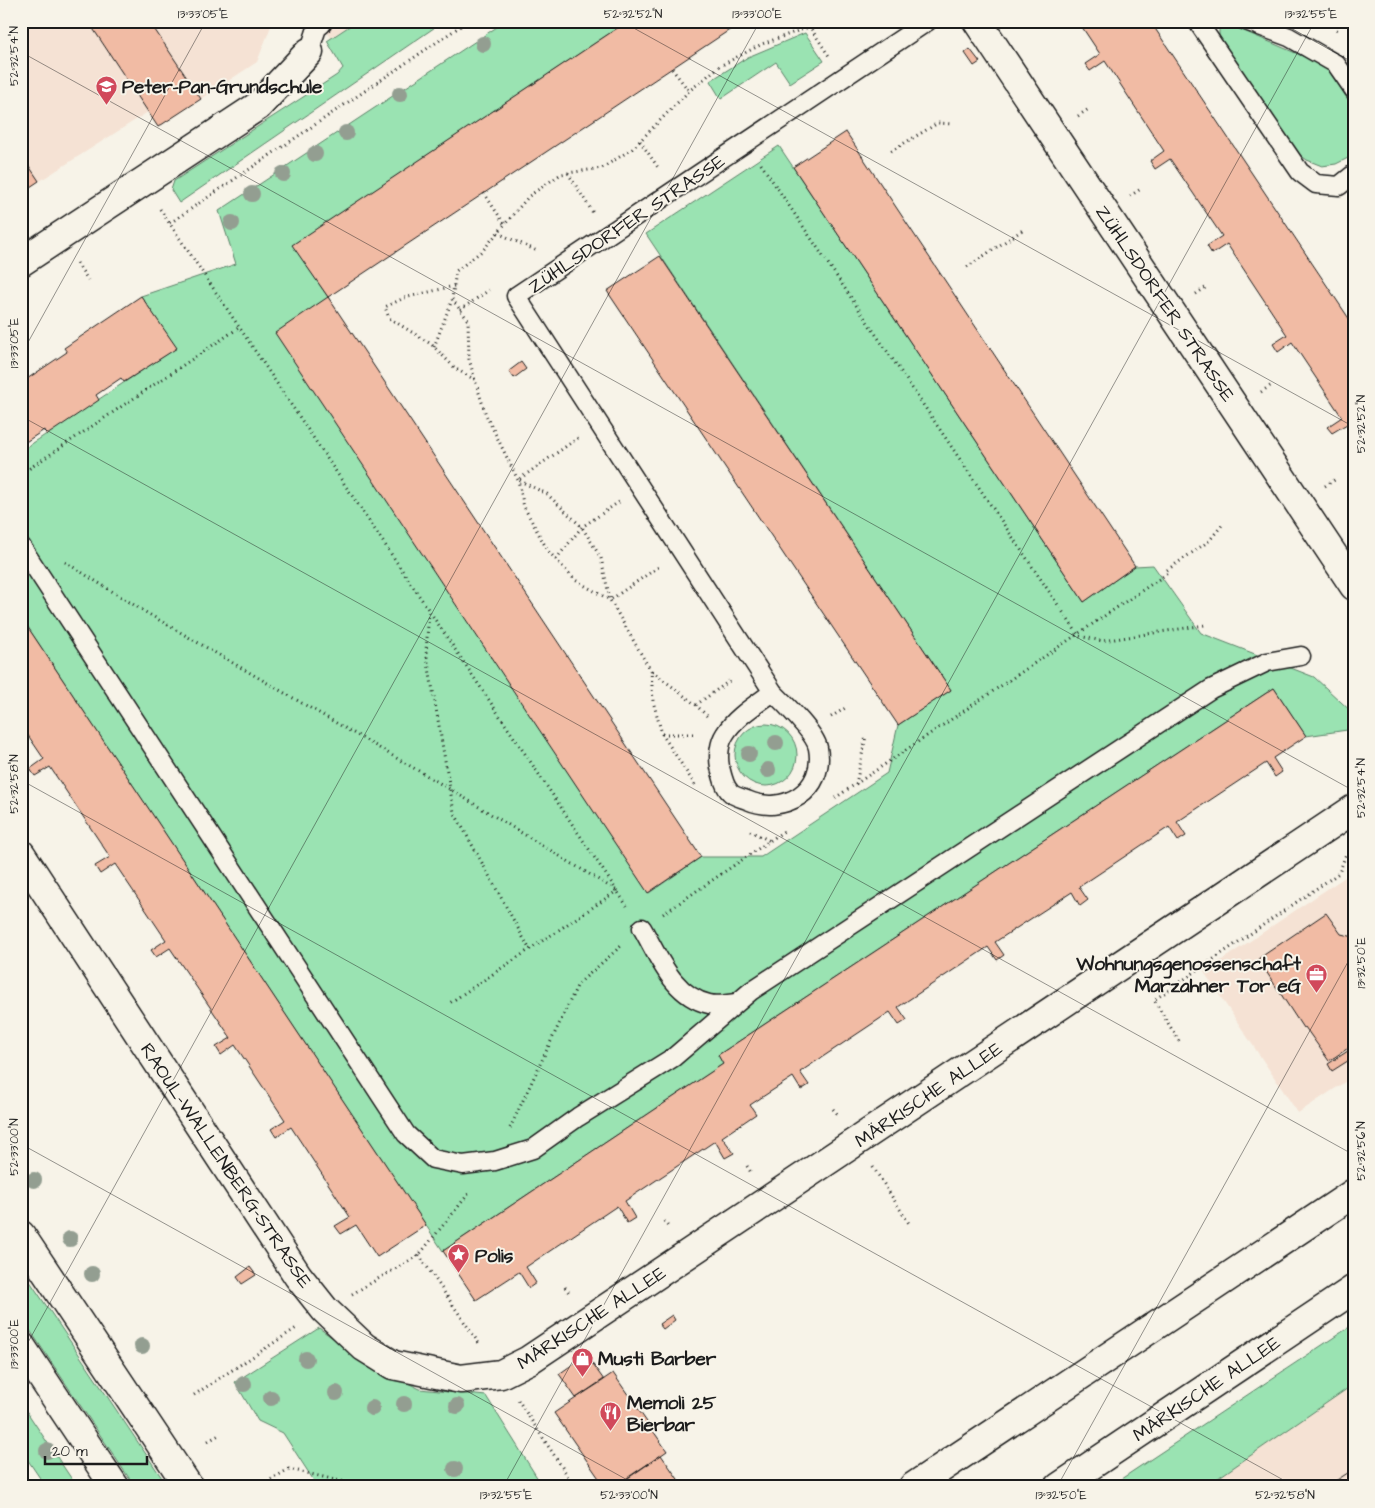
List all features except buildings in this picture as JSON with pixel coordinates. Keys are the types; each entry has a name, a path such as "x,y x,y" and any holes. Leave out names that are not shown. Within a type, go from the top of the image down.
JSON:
{"street":[{"name":"ZÜHLSDORFER STRASSE","path":"977,21 1354,586"},
{"path":"21,262 258,106 308,52"},
{"name":"MÄRKISCHE ALLEE","path":"501,1374 536,1355 1354,809"},
{"name":"RAOUL-WALLENBERG-STRASSE","path":"21,854 298,1276 325,1310 364,1347 393,1365 461,1379 501,1374"},
{"path":"913,1487 1354,1193"},
{"path":"21,1235 189,1487"},
{"name":"MÄRKISCHE ALLEE","path":"1059,1487 1354,1290"},
{"path":"21,1346 116,1487"}],"lane":[{"name":"ZÜHLSDORFER STRASSE","path":"724,735 718,757 722,778 730,793 759,806 783,805 803,794 818,772 818,747 800,720 773,692 516,296 928,21"},
{"path":"1197,21 1300,172 1316,184 1339,186 1354,174"},
{"path":"1246,21 1289,37 1336,64 1354,90"},
{"path":"308,52 317,28 322,24"},
{"path":"21,546 406,1134 433,1159 463,1165 495,1161 533,1149 578,1117 674,1057 751,991 1211,689 1267,662 1301,656"},
{"path":"724,735 747,711 773,692"},
{"path":"642,928 676,986 692,999 711,1005 736,1003"}],"path":[{"path":"468,21 170,223 642,928 785,830"},
{"path":"806,21 830,57"},
{"path":"809,27 817,21"},
{"path":"672,69 689,91"},
{"path":"891,151 938,123 953,124"},
{"path":"640,141 674,191"},
{"path":"759,162 1079,636 1102,641 1205,625"},
{"path":"568,173 608,236"},
{"path":"484,193 505,226"},
{"path":"967,267 1024,229"},
{"path":"498,234 536,250 556,270"},
{"path":"454,286 404,298 385,307 389,318 434,347 456,369 475,380"},
{"path":"460,310 490,289 516,296"},
{"path":"434,347 452,299"},
{"path":"21,474 240,328"},
{"path":"599,423 518,480 547,494 582,527 601,558 610,600 681,550"},
{"path":"556,560 582,527 641,488"},
{"path":"832,799 1079,636 1209,541 1223,524"},
{"path":"63,561 147,613 448,788 617,891"},
{"path":"430,612 426,651 448,788 454,812 530,950"},
{"path":"696,705 755,663"},
{"path":"651,670 696,705 724,735"},
{"path":"856,784 866,736"},
{"path":"1180,1041 1154,1000 1339,873 1348,848"},
{"path":"448,1004 617,891"},
{"path":"857,1142 910,1225"},
{"path":"419,1255 478,1343"},
{"path":"501,1374 575,1487"},
{"path":"208,1441 221,1434"},
{"path":"258,1487 289,1469 366,1487"},
{"path":"63,1487 78,1478"}],"shaded area":[{"name":"Peter-Pan-Grundschule","path":"21,21 273,21 257,62 158,127 148,112 21,193"},
{"name":"Peter-Pan-Grundschule","path":"320,21 357,21 331,38"},
{"path":"1354,871 1354,1076 1298,1113 1204,972"},
{"path":"1354,1384 1354,1487 1205,1487 1316,1409"}],"green space":[{"path":"357,21 444,21 179,203 171,190 174,181 337,75 343,68 327,41"},
{"path":"506,21 628,21 293,245 328,297 649,893 701,857 761,857 887,773 898,725 951,690 646,234 779,146 1084,602 1135,566 1153,565 1201,633 1314,677 1354,714 1354,729 1306,736 1274,688 718,1055 723,1064 443,1251 21,617 21,451 176,348 141,296 236,264 219,211"},
{"path":"1225,23 1319,63 1330,72 1354,109 1354,149 1348,158 1336,164 1322,166 1307,160 1293,150 1219,38 1219,24"},
{"path":"805,33 824,61 790,83 776,62 721,99 710,81 748,57"},
{"path":"766,724 778,727 788,733 794,743 797,755 794,767 788,777 778,783 766,786 754,783 744,777 738,767 735,755 738,743 744,733 754,727"},
{"path":"21,1268 168,1487 135,1487 21,1317"},
{"path":"1354,1324 1354,1384 1205,1487 1109,1487"},
{"path":"319,1328 367,1363 420,1389 486,1396 543,1487 318,1487 283,1433 258,1421 235,1382"},
{"path":"21,1403 77,1487 46,1487 21,1450"}],"tram line":[{"path":"1326,1487 1354,1469"}],"place":[{"name":"Peter-Pan-Grundschule","path":"106,105"},
{"name":"Wohnungsgenossenschaft Marzahner Tor eG","path":"1317,993"},
{"name":"Polis","path":"459,1274"},
{"name":"Musti Barber","path":"582,1377"},
{"name":"Memoli 25 Bierbar","path":"611,1432"}]}
